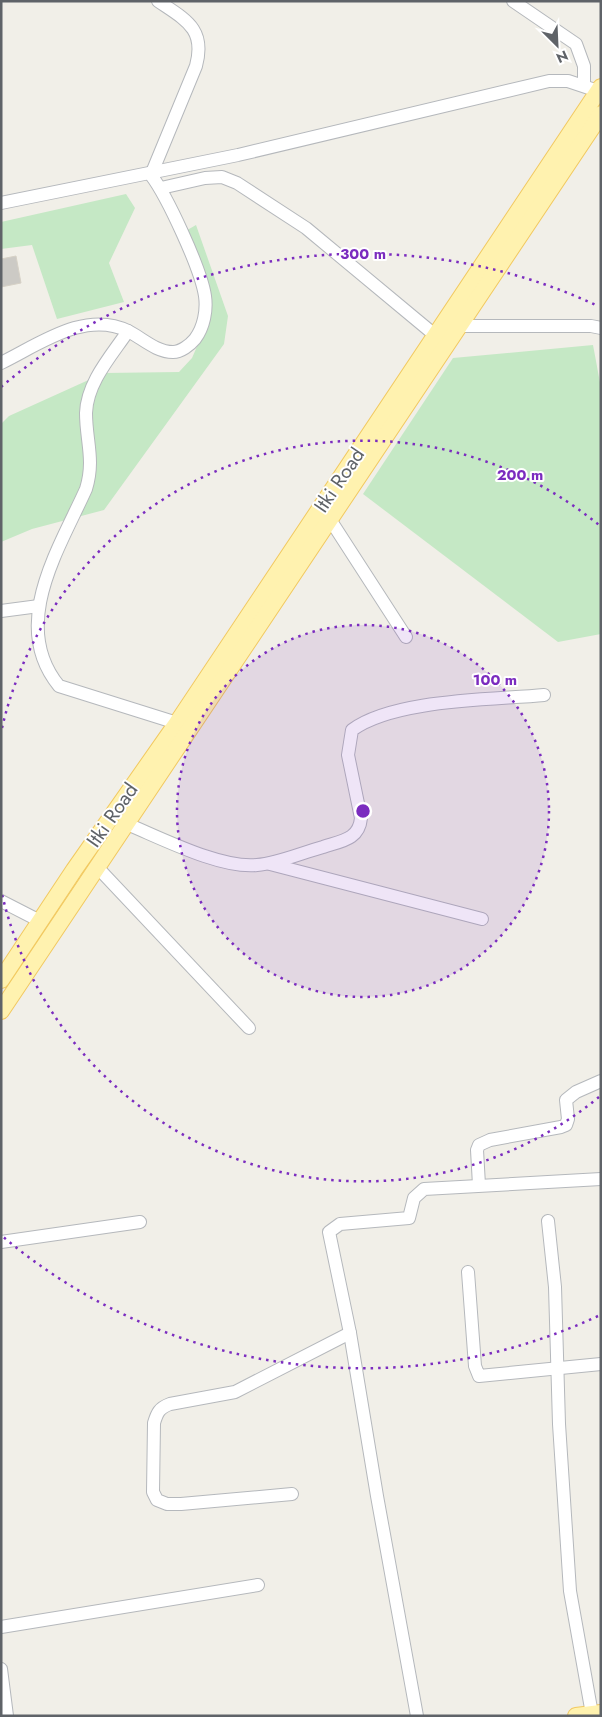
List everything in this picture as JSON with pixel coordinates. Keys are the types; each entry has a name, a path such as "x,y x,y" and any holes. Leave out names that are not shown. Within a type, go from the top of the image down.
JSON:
{"main road":[{"name":"Itki Road","path":"1,980 74,870 177,723 439,331 596,88"},
{"path":"1,1011 331,521 601,114"},
{"path":"576,1716 596,1714"}],"street":[{"path":"151,175 200,52 199,39 189,24 158,1"},
{"path":"513,1 576,44 584,66 596,88"},
{"path":"1,203 151,175 549,80 568,81 596,88"},
{"path":"1,363 70,329 88,325 107,324 128,331 158,349 174,352 189,346 200,332 205,315 205,296 200,278 161,188 151,175"},
{"path":"161,188 205,178 222,177 237,183 306,228 439,331 459,326 591,326 601,328"},
{"path":"128,331 95,380 89,396 86,412 92,456 91,473 86,489 42,588 37,628 40,650 48,673 59,686 177,723"},
{"path":"331,521 406,636"},
{"path":"1,612 39,606"},
{"path":"126,824 229,863 255,865 349,839 356,834 361,818 348,755 352,730 360,724 421,707 544,695"},
{"path":"267,863 482,918"},
{"path":"98,869 248,1028"},
{"path":"1,901 40,920"},
{"path":"478,1186 477,1150 479,1145 490,1140 566,1125 568,1119 566,1100 570,1095 601,1082"},
{"path":"417,1716 350,1332 329,1232 333,1227 340,1224 404,1220 409,1218 414,1198 424,1189 601,1179"},
{"path":"548,1221 555,1287 570,1591 596,1714"},
{"path":"1,1242 140,1222"},
{"path":"468,1272 476,1372 479,1376 485,1377 601,1364"},
{"path":"292,1494 181,1504 166,1504 157,1500 153,1492 154,1423 157,1413 162,1407 170,1404 235,1392 350,1332"},
{"path":"1,1627 258,1585"},
{"path":"1,1669 8,1716"}],"green space":[{"path":"126,194 135,208 109,263 124,302 57,319 32,245 1,249 1,222"},
{"path":"196,225 228,316 224,344 104,510 32,529 1,542 1,424 9,416 104,373 179,372 192,358 208,321 182,233"},
{"path":"593,345 601,388 601,634 558,642 363,494 453,358"}],"building":[{"path":"16,256 21,283 1,287 1,259"}]}
